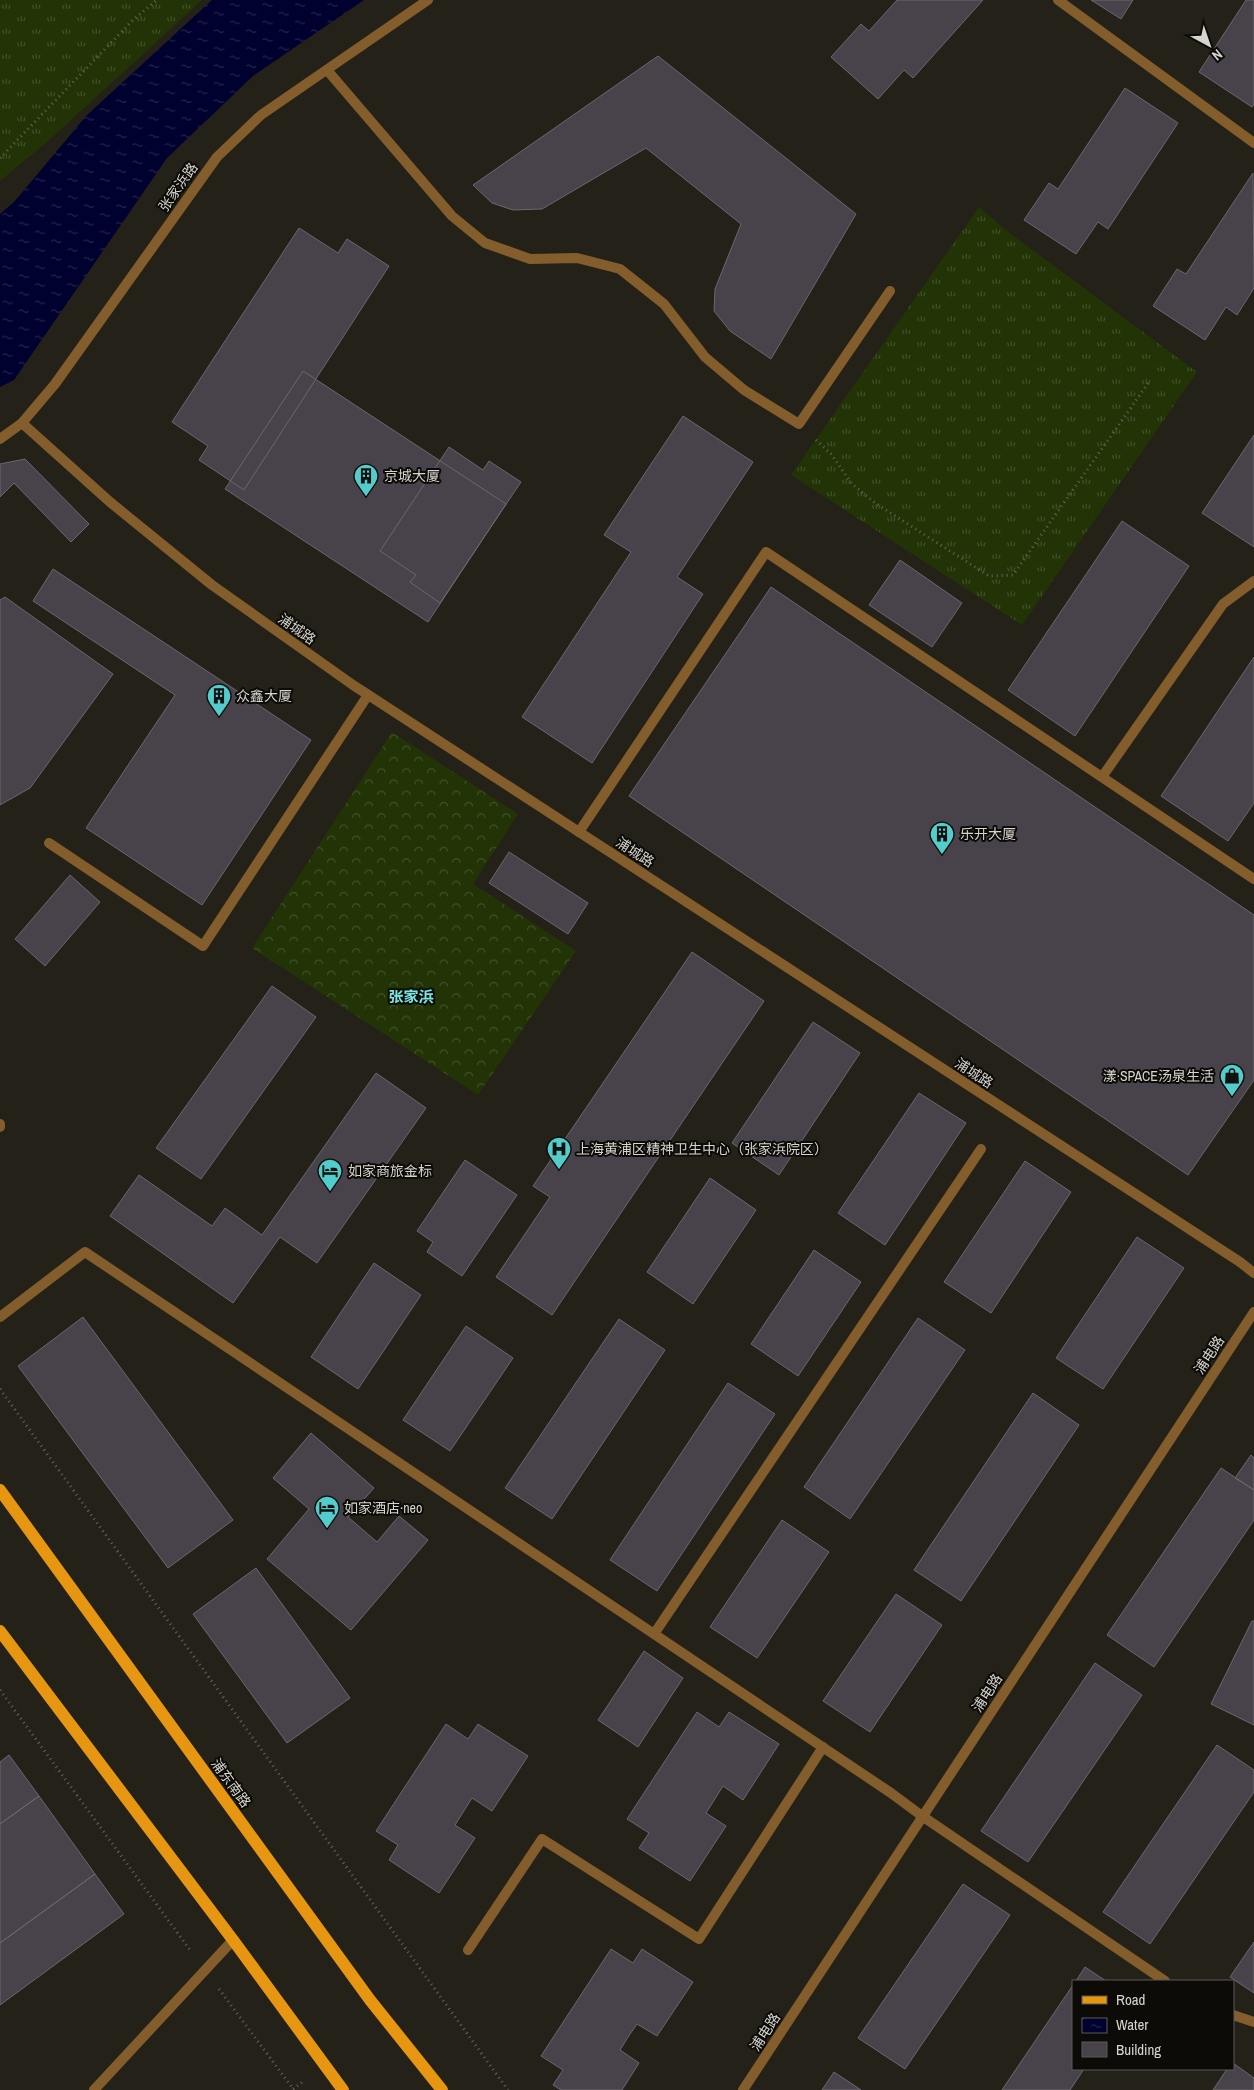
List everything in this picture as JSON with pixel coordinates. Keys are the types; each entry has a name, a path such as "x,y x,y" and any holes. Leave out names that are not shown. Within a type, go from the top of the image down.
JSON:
{"main road":[{"name":"浦东南路","path":"0,1490 370,2000 442,2090"},
{"path":"0,1631 233,1940 343,2090"}],"street":[{"name":"张家浜路","path":"0,439 22,423 55,384 217,157 261,115 428,0"},
{"path":"1058,0 1254,143"},
{"path":"327,70 452,216 485,243 530,259 577,258 620,269 664,304 705,357 744,390 799,424 890,291"},
{"name":"浦城路","path":"22,423 110,502 212,585 368,695 1254,1273"},
{"path":"579,832 766,552 1254,879"},
{"path":"1102,777 1223,604 1254,581"},
{"path":"49,844 204,946 368,695"},
{"path":"654,1634 980,1149"},
{"path":"0,1317 85,1252 823,1747 1165,1980"},
{"name":"浦电路","path":"743,2090 1254,1312"},
{"path":"468,1950 542,1839 699,1939 823,1747"},
{"path":"94,2090 204,1969 233,1940"},
{"path":"1234,2015 1254,2022"}],"path":[{"path":"0,158 133,20 157,0"},
{"path":"799,424 831,454 852,484 875,503 989,576 1013,575 1149,382"},
{"path":"0,1389 508,2090"},
{"path":"0,1690 294,2090"}],"green space":[{"path":"0,0 202,0 48,141 0,181"},
{"path":"979,207 1007,231 1197,372 1022,625 791,475"},
{"path":"392,732 518,814 473,884 576,951 478,1095 252,948"}],"water":[{"path":"212,0 364,0 253,76 167,158 14,380 0,387 0,214 14,202 87,115"}],"building":[{"path":"897,0 983,0 913,78 904,70 878,99 831,57 861,24 869,31"},
{"path":"1091,0 1133,0 1121,19"},
{"path":"1246,0 1254,0 1254,104 1252,107 1199,72"},
{"path":"658,56 856,214 771,359 730,331 714,311 715,289 741,224 646,148 542,209 513,210 492,203 473,185"},
{"path":"1125,88 1178,123 1108,229 1098,222 1076,254 1024,220 1049,183 1058,189"},
{"path":"1253,173 1254,288 1237,315 1226,307 1205,340 1153,306 1177,269 1186,274"},
{"path":"299,228 338,253 347,239 389,266 244,490 199,460 208,446 172,422"},
{"name":"京城大厦","path":"303,371 506,504 428,622 225,489"},
{"path":"683,416 753,462 677,577 703,594 592,763 522,717 631,552 604,535"},
{"path":"1254,435 1254,547 1202,513"},
{"path":"449,447 483,470 489,461 521,482 440,603 410,582 416,575 380,551"},
{"path":"25,459 89,524 71,542 14,483 0,497 0,464"},
{"path":"1122,521 1189,566 1075,736 1008,690"},
{"path":"900,560 962,603 932,647 869,605"},
{"name":"众鑫大厦","path":"53,569 311,740 202,905 86,828 175,695 33,601"},
{"name":"乐开大厦","path":"771,587 1254,915 1254,1080 1188,1175 629,796"},
{"path":"5,597 113,674 30,788 0,805 0,600"},
{"path":"1254,657 1254,803 1228,841 1161,796"},
{"path":"509,852 588,903 568,934 489,883"},
{"path":"70,875 100,902 45,966 15,939"},
{"path":"692,952 764,1001 552,1315 496,1277 550,1197 533,1186"},
{"path":"272,986 316,1017 201,1179 156,1148"},
{"path":"813,1022 860,1053 779,1175 732,1143"},
{"name":"如家商旅金标","path":"376,1073 426,1108 317,1263 280,1237 233,1303 110,1216 139,1175 212,1226 225,1208 262,1235"},
{"path":"919,1093 966,1123 885,1245 838,1213"},
{"path":"465,1160 517,1195 462,1276 427,1252 433,1242 417,1231"},
{"path":"1025,1161 1071,1192 991,1313 944,1282"},
{"path":"710,1178 756,1210 693,1304 647,1272"},
{"path":"1137,1237 1184,1268 1103,1389 1056,1358"},
{"path":"814,1250 861,1282 798,1376 751,1344"},
{"path":"374,1263 421,1295 358,1389 311,1357"},
{"path":"83,1317 233,1520 168,1568 18,1366"},
{"path":"918,1318 965,1350 850,1519 804,1487"},
{"path":"619,1319 665,1350 552,1519 505,1488"},
{"path":"466,1326 513,1358 450,1451 403,1420"},
{"path":"728,1383 775,1414 657,1591 610,1560"},
{"path":"1033,1393 1079,1425 961,1601 914,1570"},
{"name":"如家酒店·neo","path":"311,1433 374,1488 348,1517 377,1542 399,1516 428,1540 351,1630 267,1559 309,1509 273,1478"},
{"path":"1251,1455 1254,1458 1254,1490 1235,1478"},
{"path":"1221,1468 1254,1490 1254,1520 1154,1667 1107,1635"},
{"path":"782,1520 829,1552 757,1658 710,1627"},
{"path":"256,1568 350,1698 287,1743 193,1614"},
{"path":"896,1594 942,1625 870,1732 823,1701"},
{"path":"1252,1621 1254,1621 1254,1725 1211,1704"},
{"path":"644,1651 683,1678 638,1747 598,1720"},
{"path":"1095,1663 1142,1695 1028,1862 981,1831"},
{"path":"697,1712 719,1727 729,1712 779,1744 743,1800 723,1786 706,1813 726,1826 690,1881 639,1848 649,1833 627,1819"},
{"path":"446,1724 468,1739 478,1724 528,1756 492,1811 472,1798 455,1825 475,1838 439,1893 389,1860 398,1845 376,1831"},
{"path":"1217,1745 1254,1770 1254,1792 1150,1944 1103,1912"},
{"path":"9,1755 39,1796 0,1824 0,1762"},
{"path":"39,1796 95,1874 0,1943 0,1824"},
{"path":"95,1874 124,1914 0,2005 0,1943"},
{"path":"963,1884 1010,1915 905,2069 858,2038"},
{"path":"1254,1942 1254,1993 1230,1977"},
{"path":"611,1949 633,1963 642,1949 693,1982 657,2036 637,2024 628,2037 620,2050 639,2063 622,2090 561,2090 553,2085 563,2070 541,2056"},
{"path":"1085,1967 1104,1980 1077,1980"},
{"path":"1072,1986 1072,2070 1083,2070 1070,2090 1002,2090"},
{"path":"1234,2064 1254,2078 1254,2090 1213,2090 1226,2070 1234,2070"},
{"path":"834,2072 861,2090 822,2090"}],"place":[{"name":"京城大厦","path":"366,497"},
{"name":"众鑫大厦","path":"219,717"},
{"name":"乐开大厦","path":"942,855"},
{"name":"漾·SPACE汤泉生活","path":"1232,1097"},
{"name":"上海黄浦区精神卫生中心（张家浜院区）","path":"559,1170"},
{"name":"如家商旅金标","path":"330,1192"},
{"name":"如家酒店·neo","path":"327,1529"}],"district":[{"name":"张家浜","path":"411,997"}]}
